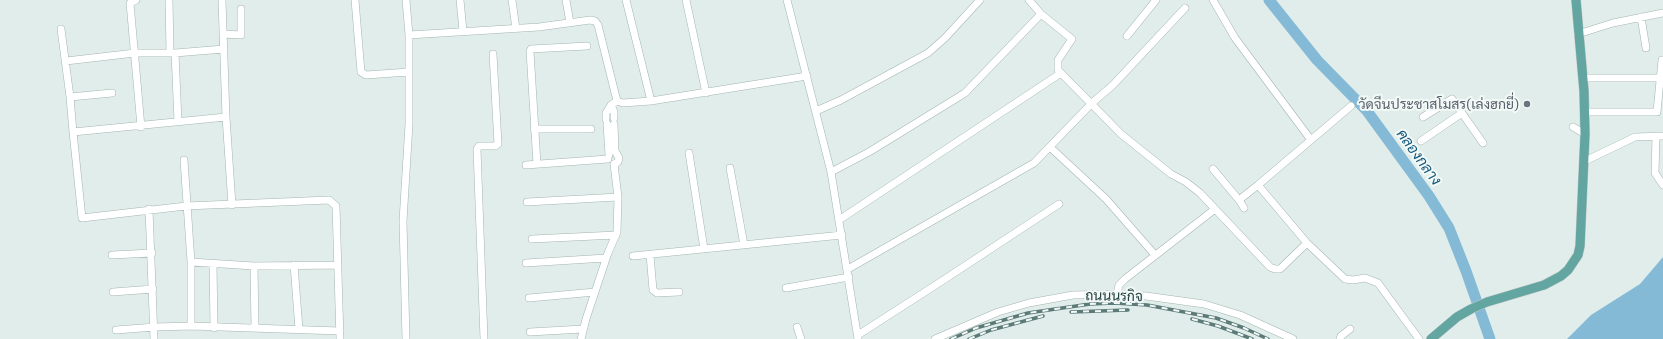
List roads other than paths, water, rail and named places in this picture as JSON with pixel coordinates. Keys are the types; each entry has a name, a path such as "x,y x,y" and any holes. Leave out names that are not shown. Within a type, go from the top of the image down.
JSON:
{"main road":[{"path":"1431,339 1456,317 1482,304 1544,284 1561,276 1574,262 1580,246 1585,161 1585,112 1576,0"}],"street":[{"path":"169,0 178,121"},
{"path":"222,0 226,117 232,205"},
{"path":"355,0 363,74 409,72"},
{"path":"406,0 409,72 409,124 403,222 406,339"},
{"path":"460,0 463,31"},
{"path":"512,0 516,29"},
{"path":"566,0 570,23"},
{"path":"626,0 651,101"},
{"path":"686,0 706,93"},
{"path":"787,0 831,172 850,277 858,337 1059,204"},
{"path":"816,111 841,100 928,53 945,38 980,0"},
{"path":"1127,36 1156,0"},
{"path":"1214,0 1231,32 1311,140"},
{"path":"132,1 141,127"},
{"path":"1032,1 1040,14 1072,39 1058,60 1057,67 1061,73 1121,134 1171,174 1193,187 1270,267 1280,269 1307,243"},
{"path":"848,269 1034,163 1051,148 1092,103 1113,85 1185,8"},
{"path":"223,34 241,35 241,9"},
{"path":"1578,34 1663,12"},
{"path":"831,172 869,152 965,93 1040,14"},
{"path":"1641,17 1646,48"},
{"path":"408,35 516,29 590,20 595,21 598,25 614,103 614,112 610,121 610,163 614,164 618,197 616,235 606,258 581,339"},
{"path":"61,29 66,61 82,218 149,209 186,206 329,200 334,202 336,206 340,339"},
{"path":"537,164 531,49 587,46"},
{"path":"66,61 135,53 173,53 224,49"},
{"path":"484,339 477,149 479,146 495,146 498,144 493,54"},
{"path":"1585,112 1656,113 1658,111 1662,60"},
{"path":"839,220 1061,73"},
{"path":"614,103 629,104 651,101 807,76"},
{"path":"1583,78 1661,78"},
{"path":"70,97 112,93"},
{"path":"1423,117 1451,99 1483,143"},
{"path":"1239,200 1351,106"},
{"path":"1421,141 1462,113"},
{"path":"73,132 141,127 178,121 226,117"},
{"path":"1573,127 1585,134"},
{"path":"534,129 591,129"},
{"path":"1585,161 1635,137 1660,136 1655,172 1663,185"},
{"path":"1051,148 1106,199 1155,255"},
{"path":"689,152 704,249"},
{"path":"526,165 618,156 619,160 614,164"},
{"path":"184,160 191,262 191,326"},
{"path":"730,168 744,245"},
{"path":"1213,170 1244,208"},
{"path":"1258,185 1307,243 1345,279 1353,280 1365,278 1378,283 1419,339"},
{"path":"527,202 618,197"},
{"path":"149,209 155,327 154,339"},
{"path":"1117,294 1119,285 1215,209"},
{"path":"532,239 616,235"},
{"path":"633,256 842,235"},
{"path":"112,255 152,253"},
{"path":"650,255 653,290 657,293 679,292"},
{"path":"526,263 606,258"},
{"path":"191,262 254,266 338,265"},
{"path":"213,264 214,328"},
{"path":"294,265 298,329"},
{"path":"254,266 255,328"},
{"path":"786,288 850,277"},
{"path":"113,292 153,289"},
{"path":"528,298 595,292"},
{"name":"ถนนนรกิจ","path":"935,339 998,312 1028,303 1073,295 1117,294 1146,296 1204,304 1240,315 1293,339"},
{"path":"116,330 191,326 214,328 340,331"},
{"path":"797,328 801,339"},
{"path":"530,332 583,329"},
{"path":"1340,339 1341,336 1350,329"}],"water":[{"path":"1663,257 1663,339 1567,339 1591,315 1640,284"}],"waterway":[{"name":"คลองกลาง","path":"1269,0 1317,60 1367,111 1429,196 1449,228 1490,339"}],"railway":[{"path":"951,339 976,328 1028,313 1090,304 1114,303 1147,305 1216,318 1244,328 1268,339"},
{"path":"1071,312 1128,310"},
{"path":"969,339 991,330 1043,316"},
{"path":"1192,319 1218,326 1252,339"}],"place":[{"name":"วัดจีนประชาสโมสร(เล่งฮกยี่)","path":"1527,104"}]}
